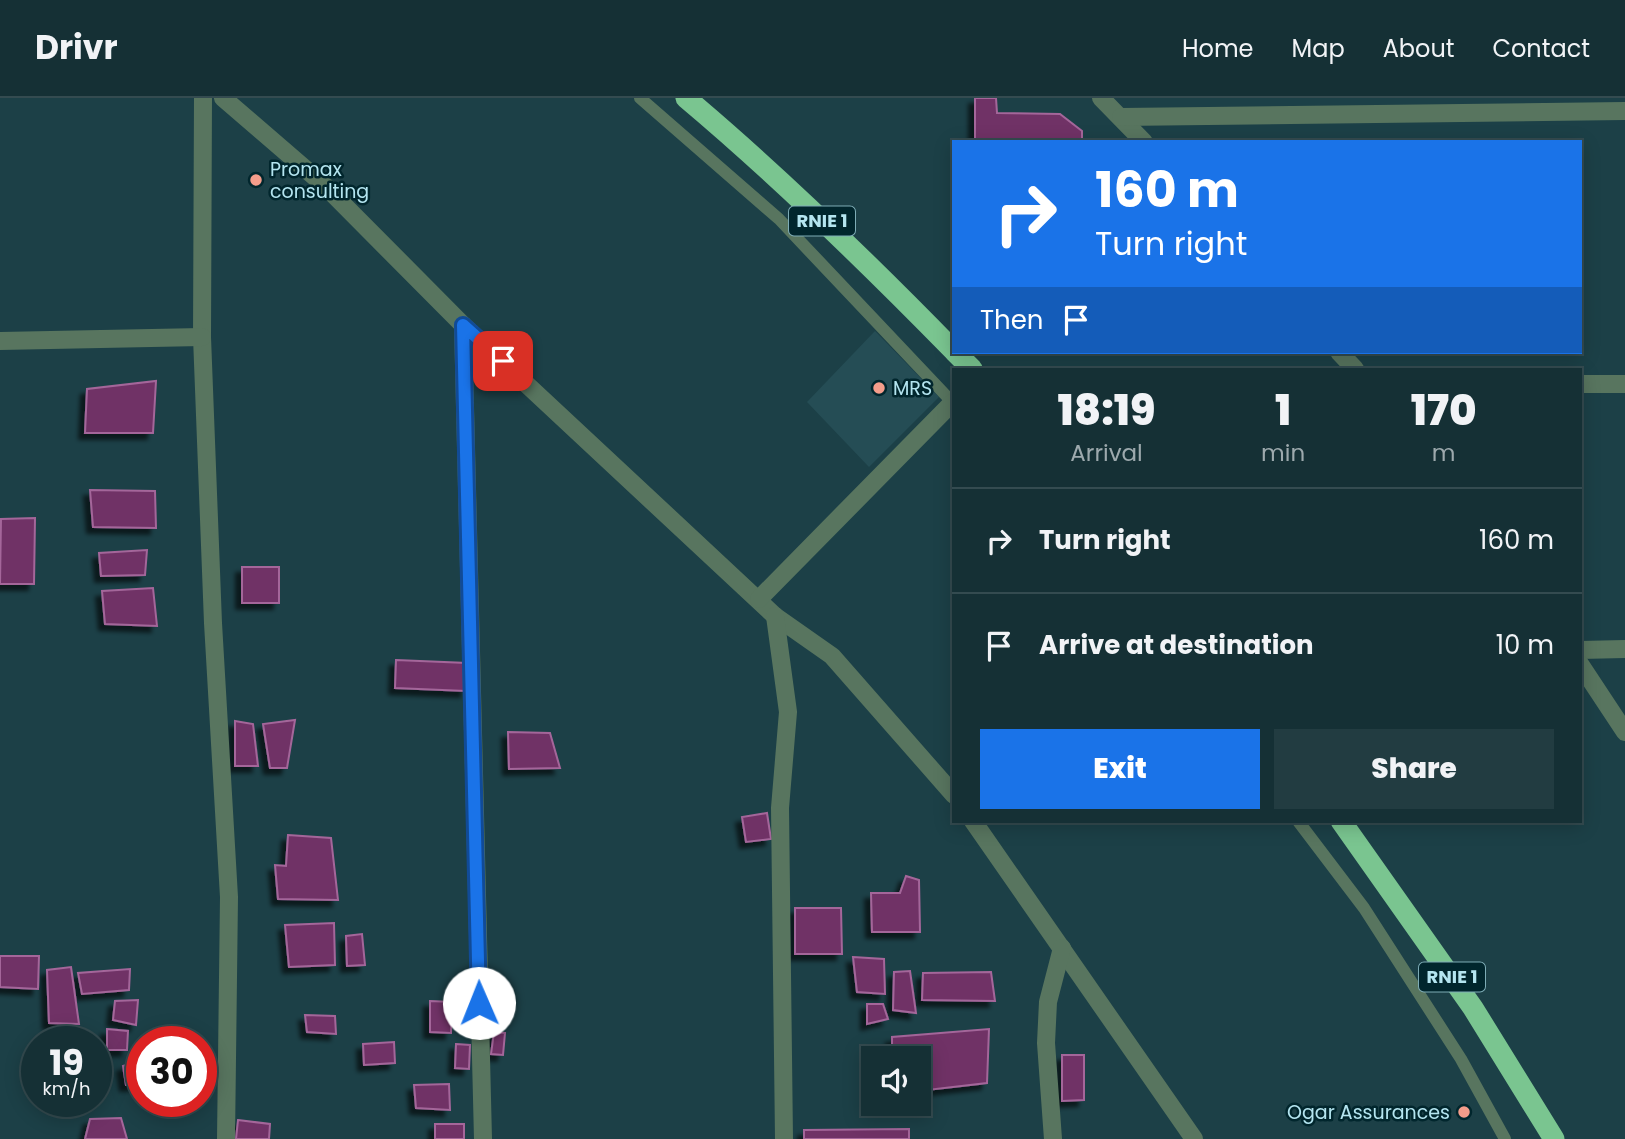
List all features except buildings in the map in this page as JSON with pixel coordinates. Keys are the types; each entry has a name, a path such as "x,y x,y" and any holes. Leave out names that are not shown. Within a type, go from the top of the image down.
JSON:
{"highway":[{"name":"RNIE 1","path":"686,98 731,136 871,267 952,349"},
{"name":"RNIE 1","path":"957,354 971,368"},
{"name":"RNIE 1","path":"1342,823 1473,1008 1554,1139"}],"street":[{"path":"203,98 202,337 213,623 229,897 226,1139"},
{"path":"223,98 324,185 463,325 775,616 832,656 952,793"},
{"path":"1101,98 1142,140"},
{"path":"1121,117 1625,111"},
{"path":"463,325 483,1139"},
{"path":"0,341 202,337"},
{"path":"1341,354 1354,368"},
{"path":"1582,384 1625,384"},
{"path":"759,599 952,404"},
{"path":"775,616 788,712 780,808 784,1139"},
{"path":"1582,650 1625,649"},
{"path":"1582,667 1625,732"},
{"path":"974,823 1194,1139"},
{"path":"1053,1139 1046,1043 1048,1002 1062,948"}],"lane":[{"path":"640,98 779,219 952,402"},
{"path":"1300,823 1364,908 1461,1059 1505,1139"}],"shaded area":[{"path":"875,331 939,397 869,467 807,402"}],"place":[{"name":"Promax consulting","path":"256,180"},
{"name":"MRS","path":"879,388"},
{"name":"Ogar Assurances","path":"1464,1112"}],"route":[{"path":"479,1003 463,325 503,361"}]}
